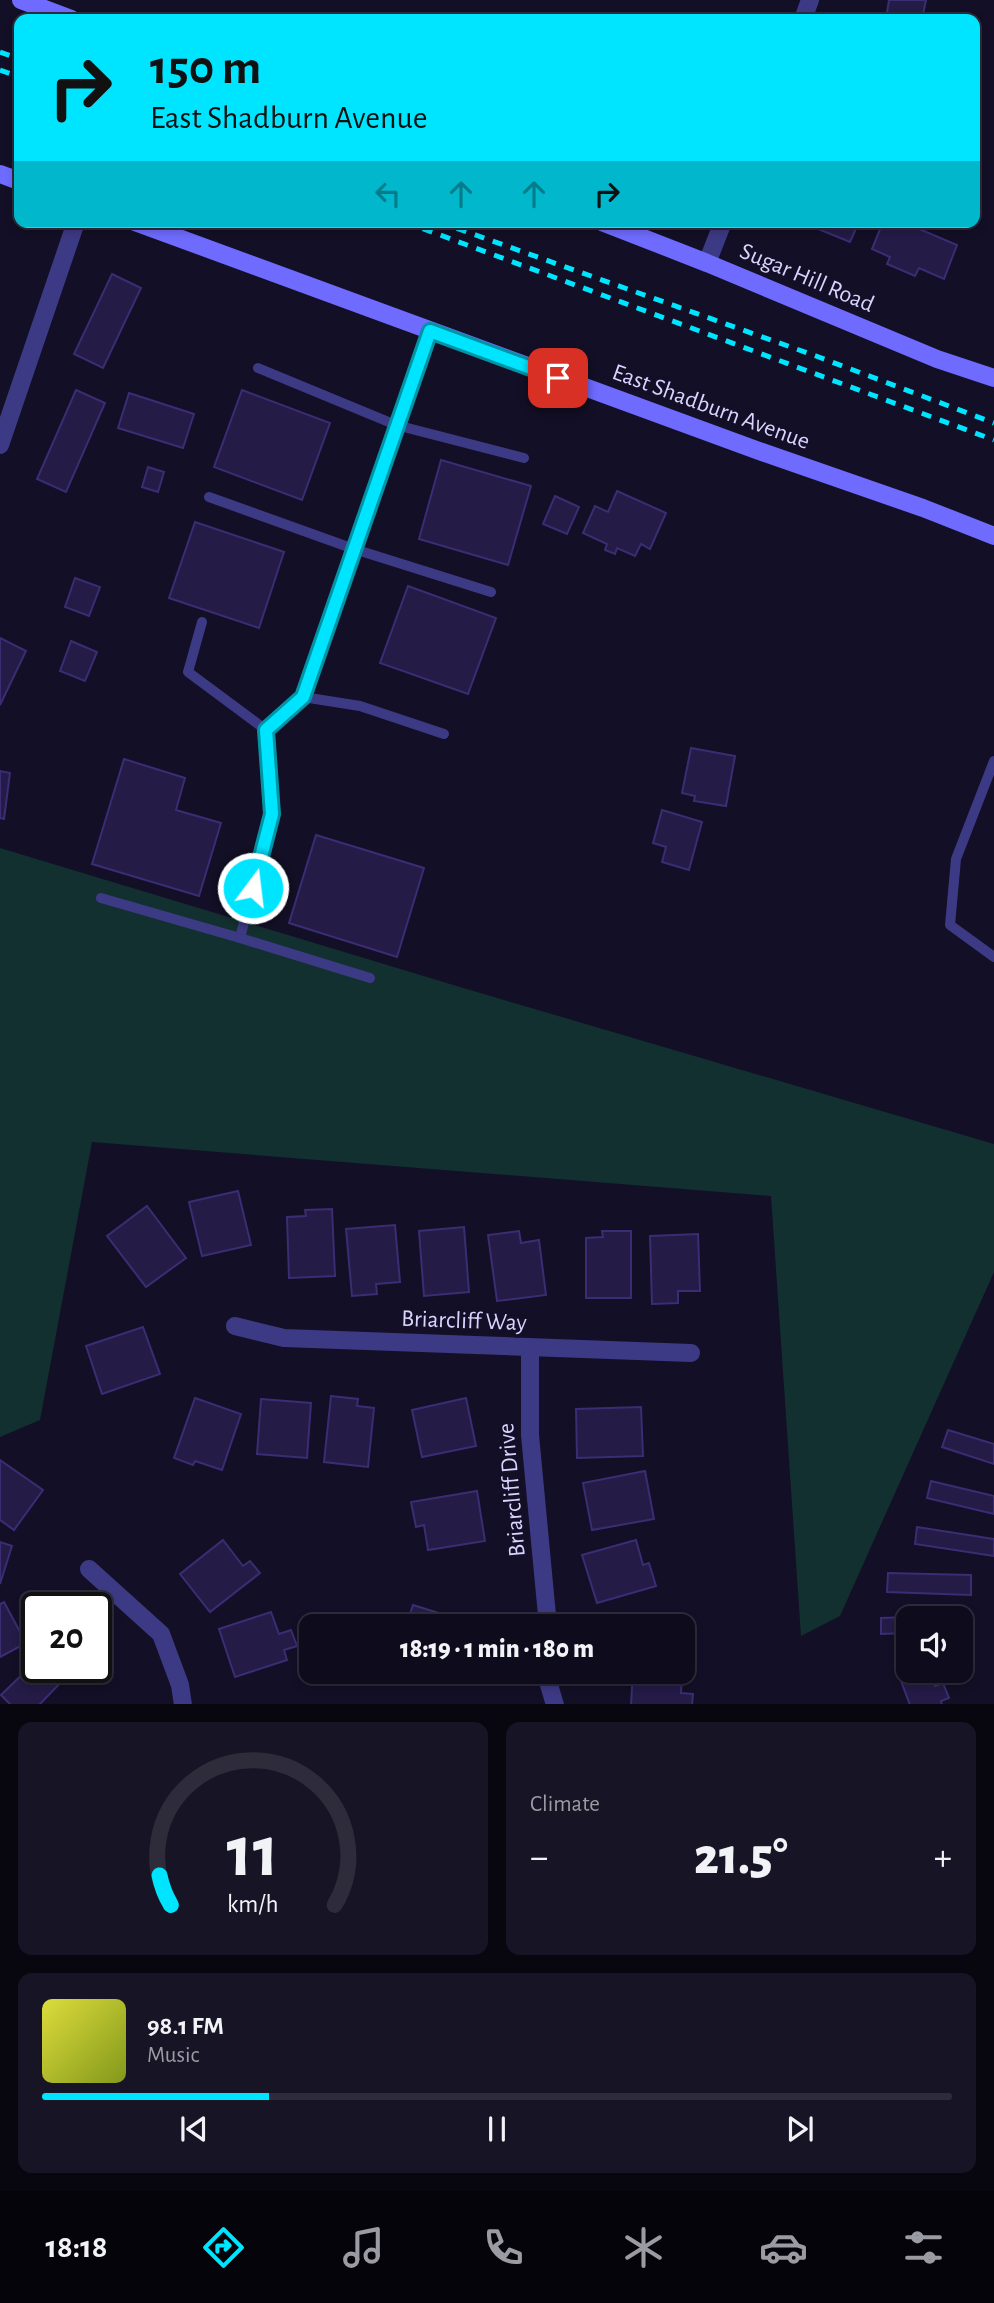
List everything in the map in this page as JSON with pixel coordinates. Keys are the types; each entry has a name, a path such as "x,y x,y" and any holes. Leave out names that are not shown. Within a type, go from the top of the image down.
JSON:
{"street":[{"path":"21,0 58,14"},
{"path":"0,444 74,228"},
{"name":"East Shadburn Avenue","path":"151,228 994,536"},
{"name":"Sugar Hill Road","path":"618,228 707,262 937,359 994,378"},
{"path":"707,262 721,228"},
{"name":"Briarcliff Way","path":"235,1326 284,1338 691,1353"},
{"name":"Briarcliff Drive","path":"530,1349 530,1436 547,1614"},
{"path":"89,1569 161,1634 180,1685 183,1704"},
{"path":"549,1684 555,1704"}],"lane":[{"path":"266,730 303,697 430,331"},
{"path":"258,368 396,425 524,458"},
{"path":"209,497 354,549 491,592"},
{"path":"202,622 188,672 266,730 272,814 240,938"},
{"path":"303,697 360,706 444,734"},
{"path":"994,761 956,859 950,925 994,957"},
{"path":"101,898 370,978"}],"green space":[{"path":"0,848 994,1144 994,1272 840,1616 801,1636 771,1196 92,1142 40,1420 0,1437"}],"building":[{"path":"889,0 926,0 923,14 887,14"},
{"path":"816,228 856,228 850,242"},
{"path":"881,228 917,228 957,245 944,279 919,268 915,276 887,264 890,257 872,249"},
{"path":"112,274 141,288 103,368 74,354"},
{"path":"76,390 105,403 66,492 37,479"},
{"path":"242,390 330,423 302,500 214,467"},
{"path":"129,393 194,414 183,448 118,428"},
{"path":"441,460 531,486 508,565 419,539"},
{"path":"148,467 164,472 158,492 142,487"},
{"path":"617,491 666,513 650,549 641,544 635,556 617,548 615,554 605,550 607,544 583,533 595,506 608,512"},
{"path":"555,496 579,507 567,534 543,524"},
{"path":"195,522 284,552 259,628 169,598"},
{"path":"75,578 100,587 89,616 65,607"},
{"path":"408,586 496,618 468,694 380,663"},
{"path":"0,638 26,651 0,705"},
{"path":"71,641 97,652 85,681 60,671"},
{"path":"691,748 735,756 726,806 694,801 695,796 682,793"},
{"path":"124,759 185,778 176,810 221,823 199,896 92,864"},
{"path":"0,771 10,773 4,819 0,818"},
{"path":"662,810 702,822 689,870 662,862 666,847 653,843"},
{"path":"316,835 424,868 397,957 289,923"},
{"path":"238,1191 251,1245 202,1256 189,1202"},
{"path":"147,1206 186,1258 146,1287 107,1236"},
{"path":"332,1209 335,1276 289,1278 287,1217 306,1216 305,1210"},
{"path":"395,1225 400,1282 376,1284 377,1294 352,1296 346,1229"},
{"path":"464,1227 469,1292 424,1296 419,1231"},
{"path":"519,1231 521,1243 539,1240 546,1295 497,1301 488,1235"},
{"path":"602,1231 631,1231 631,1298 586,1298 586,1238 603,1237"},
{"path":"698,1234 700,1291 678,1291 678,1303 652,1304 650,1236"},
{"path":"143,1327 160,1374 102,1394 86,1346"},
{"path":"331,1396 358,1399 357,1406 374,1408 368,1467 324,1462"},
{"path":"195,1398 241,1414 222,1470 195,1461 193,1465 174,1458"},
{"path":"466,1398 476,1446 422,1457 412,1410"},
{"path":"261,1399 311,1403 307,1458 257,1454"},
{"path":"641,1407 643,1456 577,1458 576,1409"},
{"path":"948,1430 994,1444 994,1464 942,1447"},
{"path":"0,1460 43,1490 14,1530 0,1520"},
{"path":"645,1471 654,1519 592,1530 583,1483"},
{"path":"931,1481 994,1496 994,1514 927,1498"},
{"path":"477,1491 485,1541 428,1550 424,1525 416,1527 411,1502"},
{"path":"917,1527 994,1539 994,1556 915,1544"},
{"path":"223,1540 243,1566 250,1561 260,1573 210,1612 180,1574"},
{"path":"636,1540 643,1565 649,1563 656,1586 597,1603 582,1555"},
{"path":"0,1542 12,1546 0,1584"},
{"path":"888,1573 971,1575 971,1595 887,1592"},
{"path":"4,1602 21,1634 21,1646 0,1657 0,1604"},
{"path":"413,1605 442,1614 410,1614"},
{"path":"271,1612 279,1634 291,1630 297,1646 284,1650 287,1660 235,1677 219,1629"},
{"path":"896,1617 896,1633 881,1634 881,1618"},
{"path":"21,1676 21,1683 60,1683 40,1704 10,1704 1,1695"},
{"path":"902,1683 934,1683 935,1686 943,1683 949,1698 941,1701 942,1704 910,1704"},
{"path":"632,1684 681,1684 681,1693 693,1694 692,1704 631,1704"}],"railway":[{"path":"0,52 14,57"},
{"path":"0,70 14,75"},
{"path":"421,228 994,440"},
{"path":"456,228 816,356 994,423"}],"route":[{"path":"253,888 272,814 266,730 303,697 430,331 558,378"}]}
